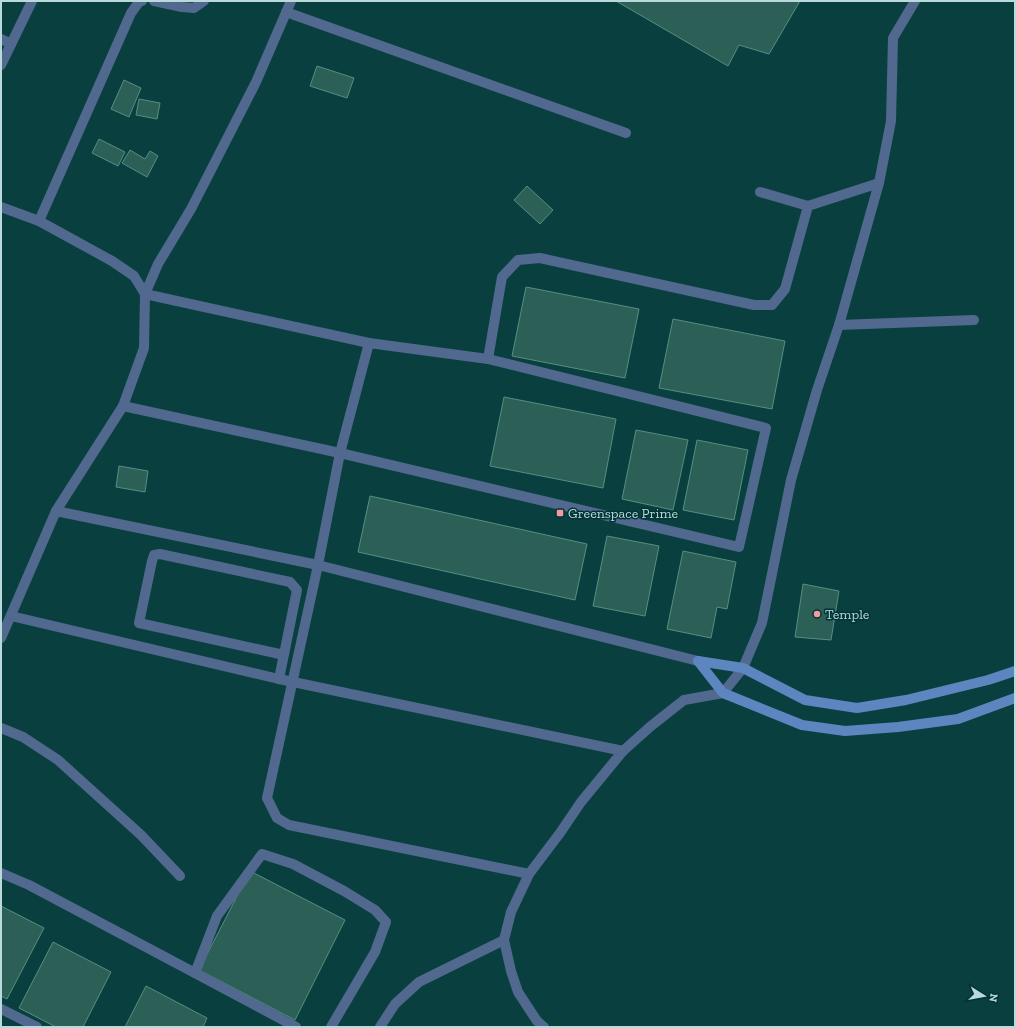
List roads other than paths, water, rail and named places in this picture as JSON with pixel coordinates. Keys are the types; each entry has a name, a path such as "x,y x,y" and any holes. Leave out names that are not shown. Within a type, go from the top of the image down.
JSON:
{"main road":[{"path":"698,661 743,668 805,700 857,708 906,700 988,680 1015,671"},
{"path":"698,661 724,694 802,725 845,731 898,727 958,719 1015,698"}],"street":[{"path":"1,64 32,1"},
{"path":"39,221 132,13 139,2 142,1"},
{"path":"154,1 182,8 194,8 204,1"},
{"path":"1,638 56,512 122,406 144,348 145,294 158,264 191,209 256,82 291,1"},
{"path":"544,1027 537,1021 518,992 504,940 511,912 530,874 581,802 623,751 651,726 684,700 724,694 743,668 762,623 792,480 817,390 839,325 879,184 891,121 894,38 916,1"},
{"path":"286,12 626,133"},
{"path":"1,39 11,44"},
{"path":"760,192 808,206 879,184"},
{"path":"488,358 502,277 518,260 540,258 754,305 772,305 785,289 808,206"},
{"path":"1,207 39,221 112,260 134,276 145,294 369,343 488,358 766,428 739,547 340,453 122,406"},
{"path":"839,325 974,320"},
{"path":"369,343 340,453 318,565 291,682 267,798 277,818 289,824 530,874"},
{"path":"56,512 318,565 698,661"},
{"path":"279,679 284,655 297,590 290,582 160,554 154,555 139,623 284,655"},
{"path":"11,616 291,682 623,751"},
{"path":"1,728 23,737 58,760 141,835 180,876"},
{"path":"195,973 217,916 262,854 293,864 344,891 375,910 386,922 376,952 332,1027"},
{"path":"1,873 29,884 296,1027"},
{"path":"380,1027 395,1004 419,982 504,940"},
{"path":"1,1009 36,1027"}],"place":[{"name":"Greenspace Prime","path":"560,513"},
{"name":"Temple","path":"817,614"}]}
